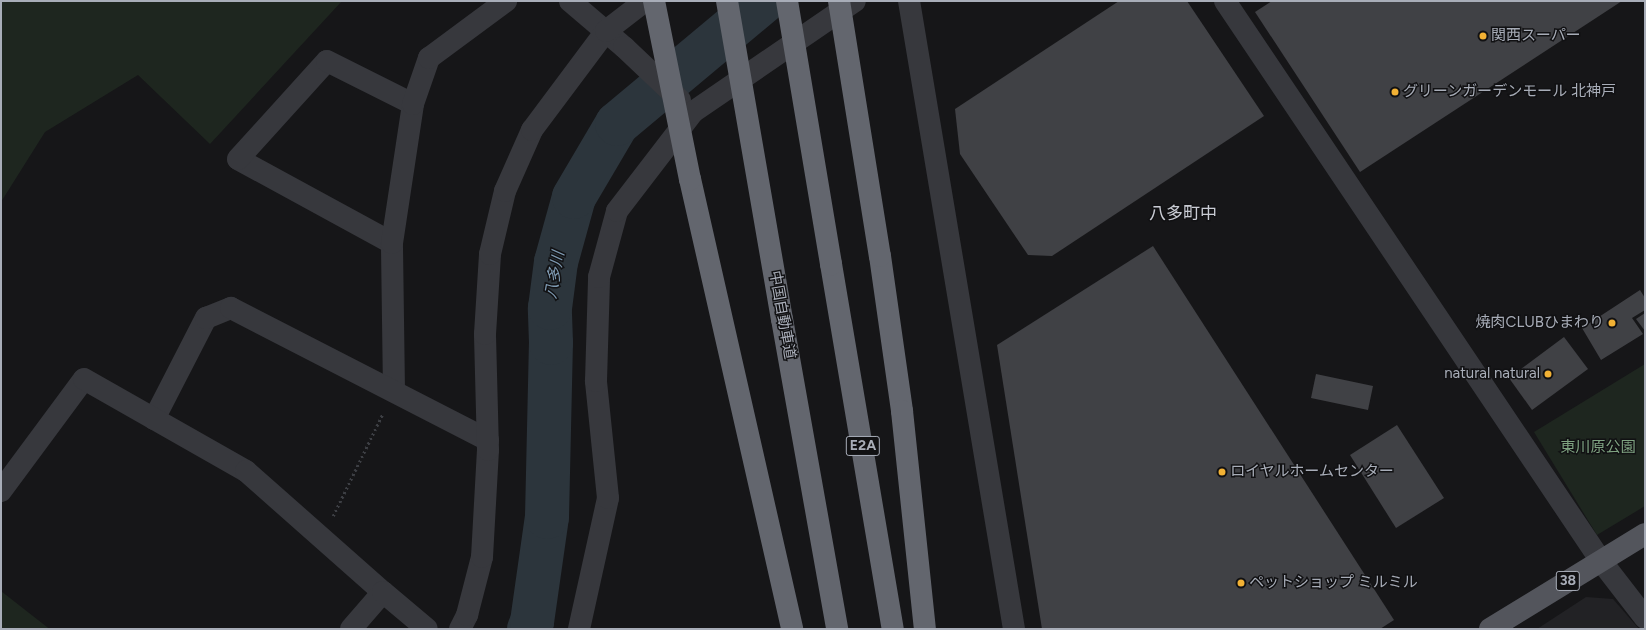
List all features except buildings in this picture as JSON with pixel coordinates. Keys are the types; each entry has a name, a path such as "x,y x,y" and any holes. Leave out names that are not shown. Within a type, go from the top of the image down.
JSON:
{"highway":[{"path":"654,1 690,179 792,629"},
{"name":"中国自動車道","path":"726,1 837,629"},
{"name":"E2A","path":"787,1 892,629"},
{"path":"838,1 880,256 902,411 925,629"}],"main road":[{"name":"38","path":"1490,629 1645,534"}],"street":[{"path":"394,391 392,243 413,104 429,58 506,1"},
{"path":"570,1 615,18"},
{"path":"460,629 467,615 482,557 488,440 485,334 490,254 505,191 532,130 615,18 645,1"},
{"path":"579,629 608,498 596,381 598,277 617,211 692,112 855,1"},
{"path":"909,1 1014,629"},
{"path":"1225,1 1600,561 1645,618"},
{"path":"615,18 624,47 692,112"},
{"path":"392,243 238,159 327,61 413,104"},
{"path":"154,419 206,318 231,308 488,440"},
{"path":"1,491 84,379 246,471 427,629"},
{"path":"351,629 384,592"}],"path":[{"path":"322,538 394,391"}],"shaded area":[{"path":"1586,597 1613,599 1639,629 1537,629"}],"green space":[{"path":"1,1 342,1 210,144 138,75 45,132 1,202"},
{"name":"東川原公園","path":"1645,364 1645,506 1597,535 1534,432"},
{"path":"1,591 47,627 49,629 1,629"}],"waterway":[{"name":"八多川","path":"529,629 532,622 547,517 551,343 550,308 556,262 574,197 617,124 764,1"}],"place":[{"name":"関西スーパー","path":"1483,36"},
{"name":"グリーンガーデンモール 北神戸","path":"1395,92"},
{"name":"焼肉CLUBひまわり","path":"1612,323"},
{"name":"natural natural","path":"1548,374"},
{"name":"ロイヤルホームセンター","path":"1222,472"},
{"name":"ペットショップ ミルミル","path":"1241,583"}],"district":[{"name":"八多町中","path":"1183,214"}]}
